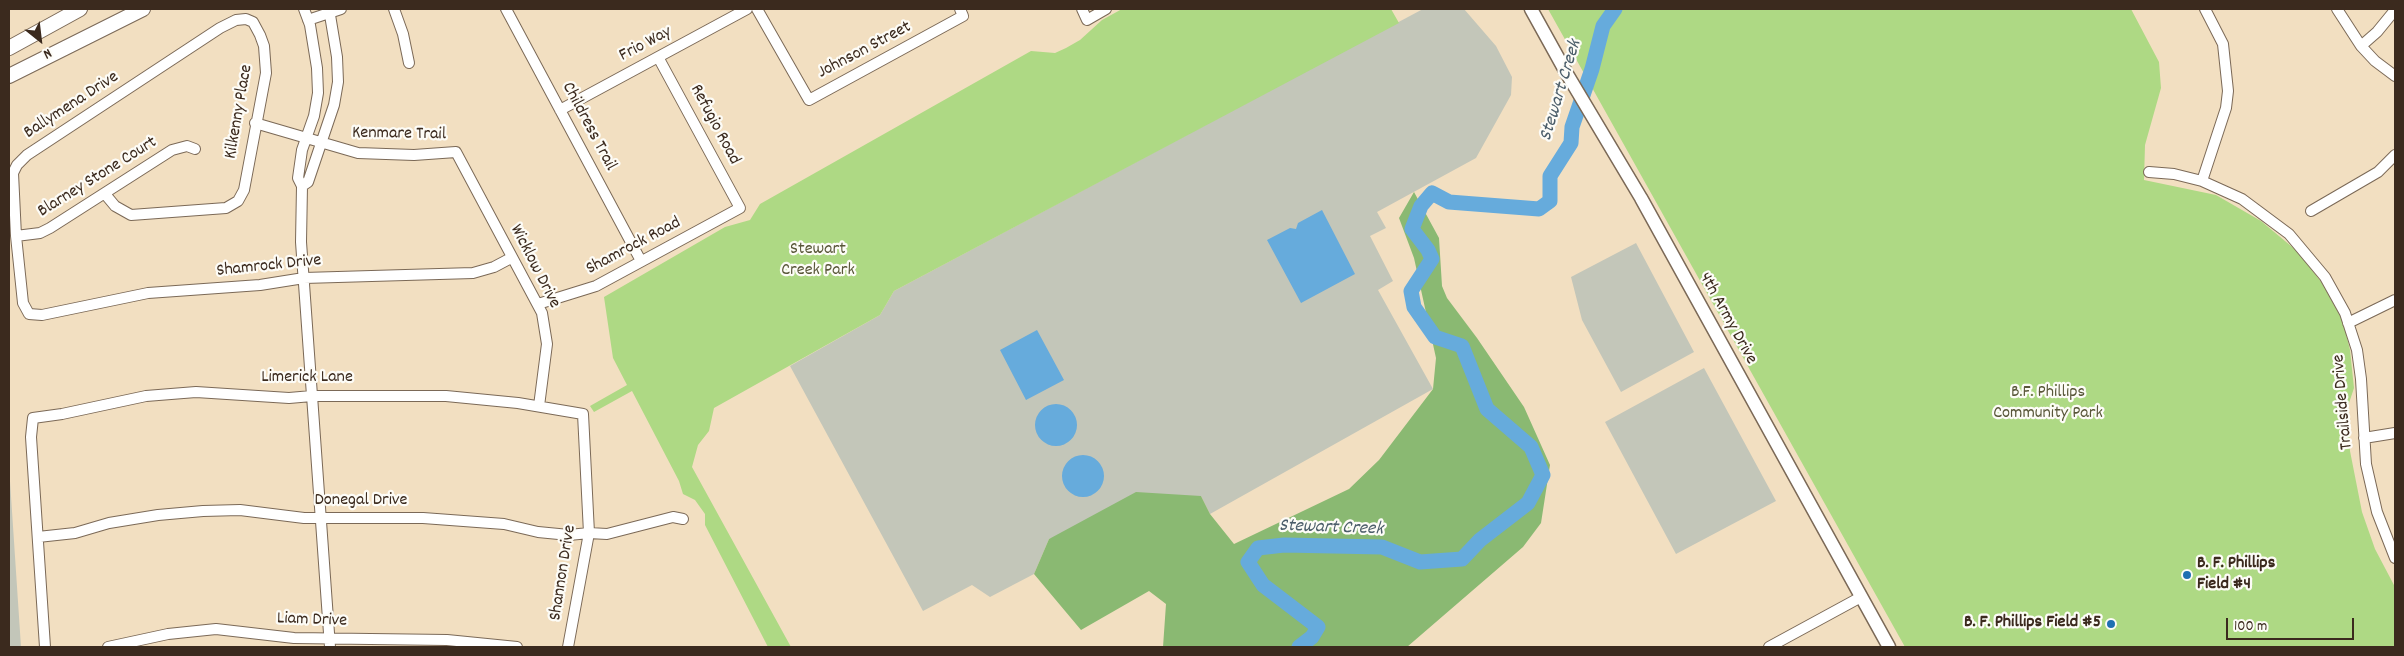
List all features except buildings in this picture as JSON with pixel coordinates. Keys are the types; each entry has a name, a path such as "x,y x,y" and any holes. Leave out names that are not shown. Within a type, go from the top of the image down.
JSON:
{"main road":[{"path":"9,48 80,9"},
{"path":"9,76 143,9"}],"street":[{"path":"304,9 308,20 317,68 318,93 298,178 302,186 300,227 330,643"},
{"path":"308,20 330,11 341,9"},
{"path":"394,9 403,34 409,63"},
{"name":"Frio Way","path":"560,110 747,9"},
{"name":"Johnson Street","path":"757,9 809,100 962,13"},
{"path":"1082,9 1087,20 1106,9"},
{"path":"2202,181 2226,108 2228,91 2223,44 2205,9"},
{"path":"2337,9 2361,46 2375,61 2395,76"},
{"name":"Childress Trail","path":"510,10 560,110 642,261"},
{"name":"4th Army Drive","path":"1532,10 1889,647"},
{"path":"2361,46 2377,32 2395,10"},
{"path":"302,186 308,182 334,105 338,82 337,57 330,11"},
{"name":"Ballymena Drive","path":"29,314 23,303 16,236 13,173 21,160 220,28 236,20 246,19 253,22"},
{"name":"Kilkenny Place","path":"105,194 115,206 131,215 233,206 241,198 255,123 263,92 266,63 262,41 253,22"},
{"name":"Refugio Road","path":"658,57 740,208"},
{"name":"Kenmare Trail","path":"255,123 321,144 358,153 414,155 456,152"},
{"name":"Blarney Stone Court","path":"16,236 45,230 105,194 172,150 187,146 195,148"},
{"name":"Wicklow Drive","path":"456,152 511,258 538,304 545,324 547,344 539,406"},
{"path":"2312,211 2378,172 2395,155"},
{"name":"Trailside Drive","path":"2149,172 2174,174 2202,181 2242,200 2289,234 2325,277 2348,323 2359,364 2366,464 2377,512 2395,558"},
{"name":"Shamrock Road","path":"538,304 583,292 609,280 740,208"},
{"name":"Shamrock Drive","path":"29,314 42,315 148,293 260,285 304,278 472,272 489,269 511,258"},
{"path":"2348,323 2395,300"},
{"name":"Limerick Lane","path":"38,537 31,437 33,418 70,413 146,396 181,392 218,392 289,398 420,394 539,406 583,414"},
{"name":"Shannon Drive","path":"568,647 589,533 583,414"},
{"path":"2364,438 2395,433"},
{"name":"Donegal Drive","path":"38,537 76,533 109,523 182,512 240,510 304,518 423,518 504,524 538,532 570,535 607,534 673,517 683,518"},
{"path":"38,537 45,647"},
{"path":"1769,647 1862,597"},
{"name":"Liam Drive","path":"108,647 168,634 216,629 330,643 447,640 517,647"}],"shaded area":[{"path":"1423,9 1464,9 1496,46 1512,77 1511,95 1476,158 1377,212 1386,228 1370,236 1393,281 1378,290 1433,389 1210,514 1201,496 1049,539 1034,574 990,597 972,585 923,611 790,366 880,315 894,291"},
{"path":"1636,243 1694,352 1621,392 1582,320 1571,277"},
{"path":"1704,368 1776,501 1676,554 1605,422"},
{"path":"9,466 21,647 9,647"}],"green space":[{"name":"Stewart Creek Park","path":"1122,9 1391,9 1399,23 894,291 880,315 714,408 709,431 698,445 692,467 791,647 768,647 705,525 705,514 695,500 683,494 679,481 632,391 594,412 590,406 627,385 613,358 604,297 725,227 750,220 760,204 1031,51 1055,53 1066,48 1080,40 1102,20"},
{"name":"B.F. Phillips Community Park","path":"1548,9 2131,9 2159,62 2161,88 2145,145 2144,180 2216,195 2261,221 2297,251 2322,283 2343,321 2350,350 2354,388 2348,406 2350,451 2362,512 2375,549 2395,587 2395,647 1905,647"},
{"path":"1414,192 1439,238 1442,286 1447,298 1524,407 1550,465 1541,523 1523,547 1407,647 1163,647 1166,604 1149,591 1081,630 1034,574 1049,539 1136,492 1201,496 1210,514 1234,544 1349,489 1379,460 1433,389 1436,358 1414,258 1399,218"}],"water":[{"path":"1322,210 1355,274 1301,303 1267,240 1290,228 1296,229 1298,223"},
{"path":"1037,330 1064,380 1026,400 1000,350"},
{"path":"1060,404 1068,407 1074,413 1077,425 1074,437 1068,443 1052,446 1044,443 1038,437 1035,421 1038,413 1044,407"},
{"path":"1087,455 1095,458 1101,464 1104,476 1101,488 1095,494 1079,497 1071,494 1065,488 1062,472 1065,464 1071,458"}],"waterway":[{"name":"Stewart Creek","path":"1299,647 1312,637 1318,627 1263,585 1248,562 1258,548 1284,545 1382,547 1420,562 1462,559 1480,540 1528,503 1543,475 1531,447 1487,409 1462,346 1435,337 1414,307 1411,291 1432,259 1428,250 1412,229 1421,206 1432,193 1449,202 1539,209 1550,201 1550,176 1571,143 1572,127 1592,69 1603,26 1615,9"}],"place":[{"name":"B. F. Phillips Field #4","path":"2187,575"},
{"name":"B. F. Phillips Field #5","path":"2111,624"}]}
